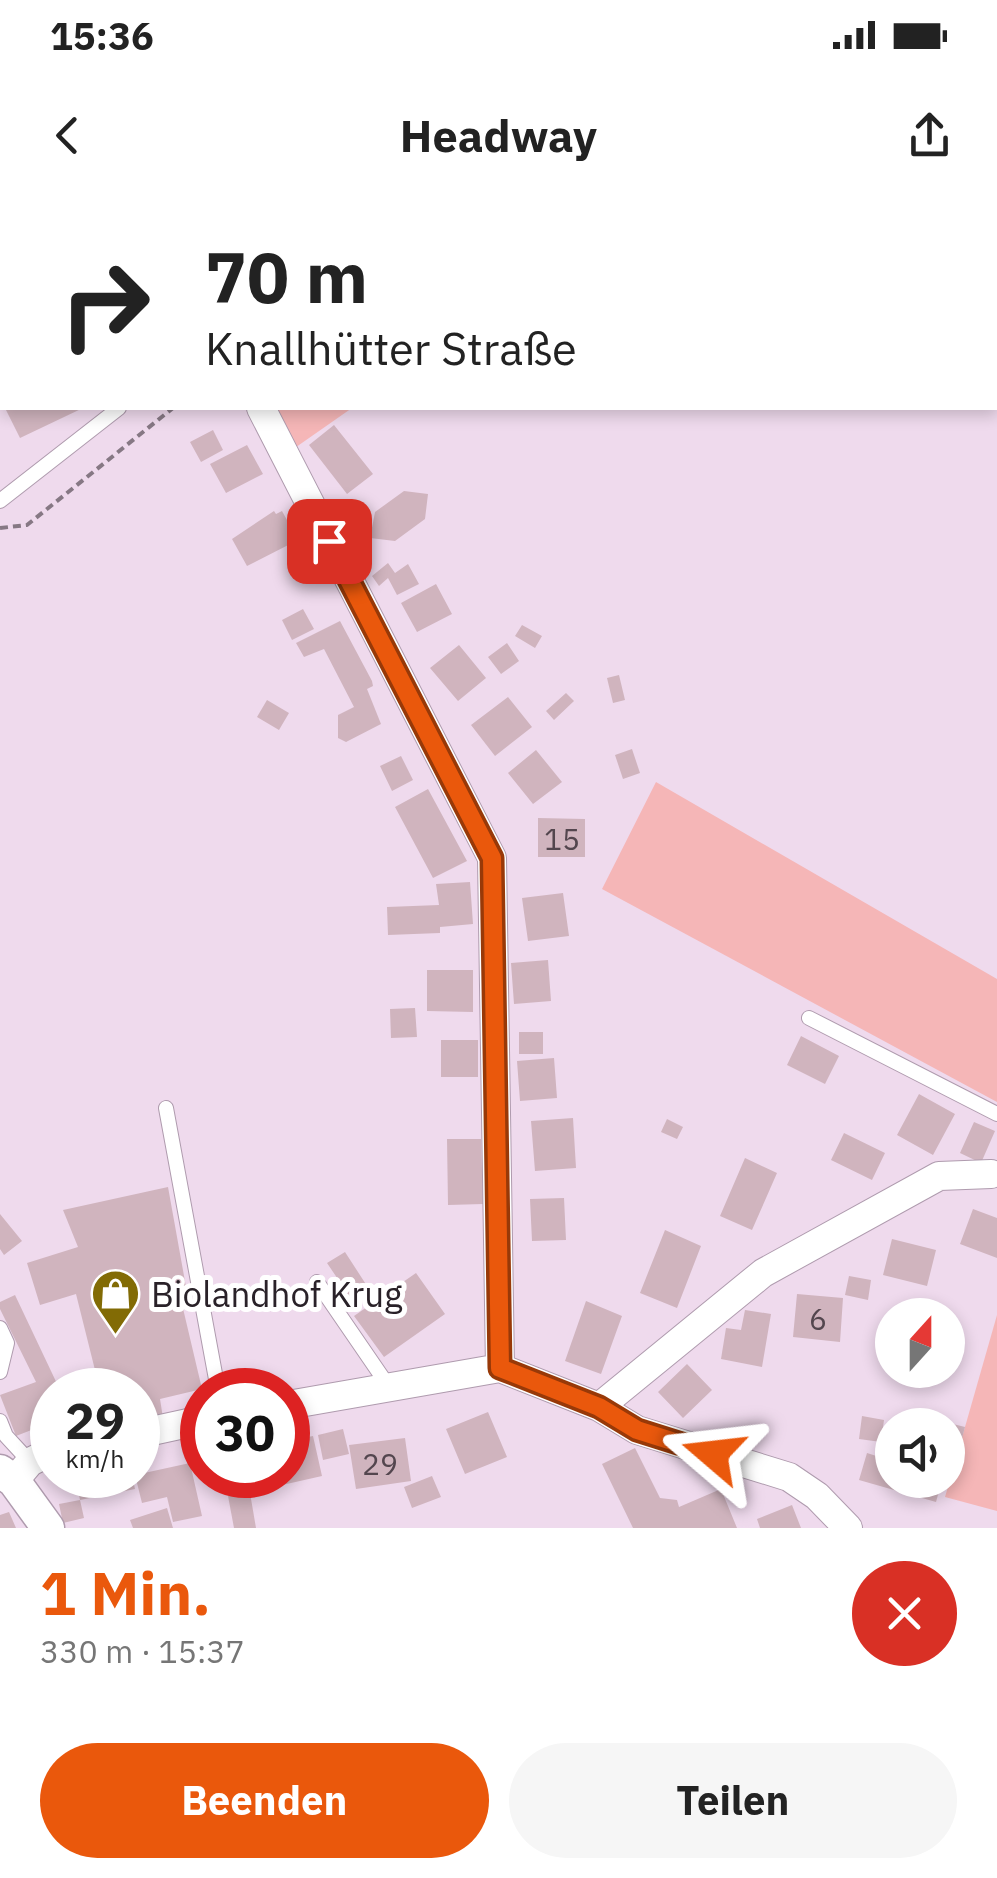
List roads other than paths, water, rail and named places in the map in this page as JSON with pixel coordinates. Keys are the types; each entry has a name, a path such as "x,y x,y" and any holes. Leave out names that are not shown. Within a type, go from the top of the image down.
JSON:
{"street":[{"path":"262,410 492,858 500,1368"},
{"path":"599,1407 763,1274 939,1176 994,1170"},
{"path":"310,1400 500,1368 599,1407 637,1430 789,1478 817,1496 848,1528"},
{"path":"24,1466 48,1528"}],"lane":[{"path":"0,500 116,410"},
{"path":"809,1018 997,1114"},
{"path":"166,1108 214,1368"},
{"path":"317,1282 389,1387"},
{"path":"0,1328 7,1343 0,1372"},
{"path":"0,1421 24,1466"}],"place":[{"name":"Biolandhof Krug","path":"116,1336"}]}
